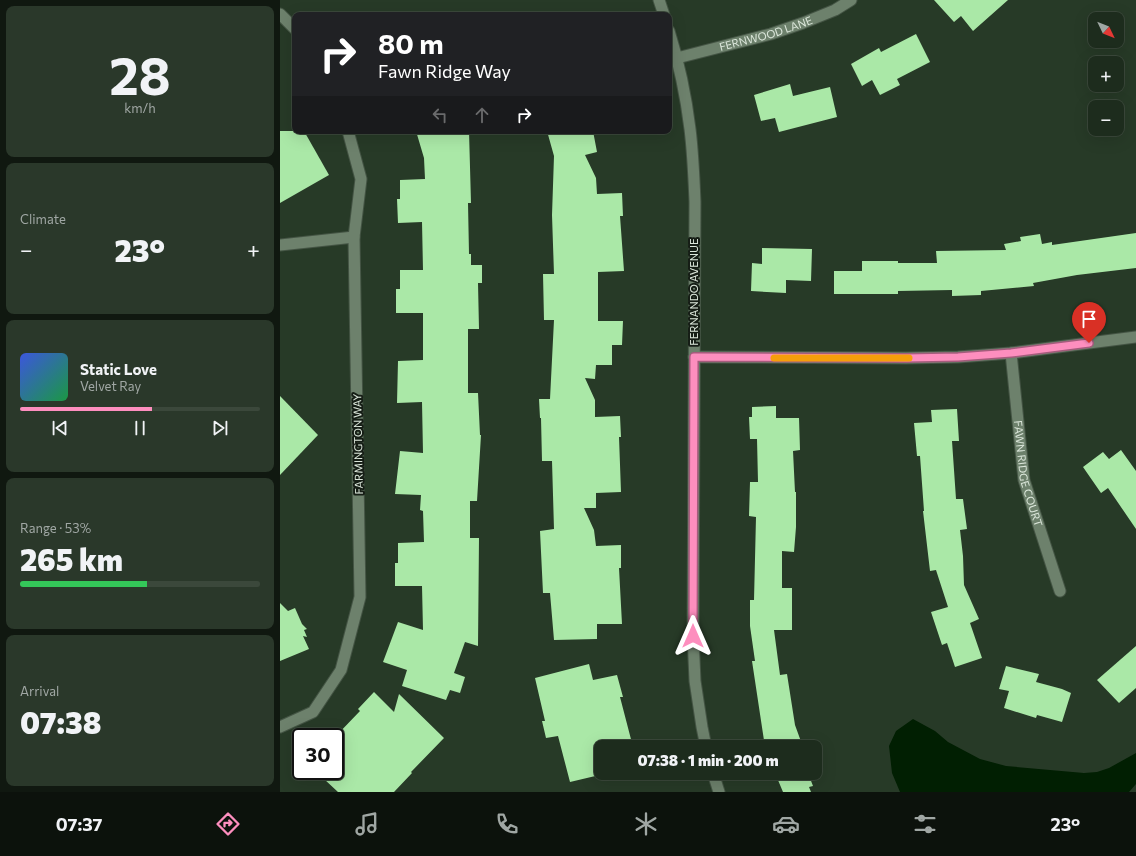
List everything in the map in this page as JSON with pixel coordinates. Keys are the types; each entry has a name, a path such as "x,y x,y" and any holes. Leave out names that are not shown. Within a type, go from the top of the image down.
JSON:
{"street":[{"path":"659,0 663,12"},
{"name":"FERNWOOD LANE","path":"677,58 771,34 835,10 851,0"},
{"path":"280,14 292,26"},
{"name":"FERNANDO AVENUE","path":"672,41 685,95 690,130 695,202 693,636 695,681 705,740"},
{"name":"FARMINGTON WAY","path":"280,727 313,712 341,670 360,596 354,237 361,179 349,134"},
{"path":"280,245 354,237"},
{"path":"694,357 958,357 1011,353 1136,337"},
{"name":"FAWN RIDGE COURT","path":"1011,353 1024,480 1060,590"},
{"path":"715,780 719,792"}],"shaded area":[{"path":"913,719 935,731 948,742 980,759 1006,766 1084,773 1097,772 1109,768 1136,753 1136,784 1129,792 900,792 892,773 889,746 896,731"}],"building":[{"path":"934,0 1008,0 973,31 961,16 954,22"},
{"path":"916,34 930,62 897,79 900,85 880,95 872,80 862,86 851,64 879,48 881,52"},
{"path":"790,84 793,96 830,87 837,117 779,132 775,118 761,121 754,95"},
{"path":"280,131 292,131 292,134 306,134 329,175 280,203"},
{"path":"417,134 469,134 471,203 468,203 469,254 471,254 471,265 482,265 482,283 478,283 479,329 468,329 468,393 478,393 481,435 477,501 470,501 470,538 479,538 478,646 465,642 454,673 465,677 460,693 450,690 446,700 402,686 407,670 383,662 398,622 423,630 422,586 395,586 395,563 398,563 398,543 424,542 423,511 420,510 421,495 395,494 400,451 423,453 422,402 397,403 398,361 423,360 423,313 396,313 396,289 400,289 400,270 423,270 422,222 398,223 397,199 400,199 400,180 425,179 424,158"},
{"path":"548,134 594,134 597,152 585,155 596,178 597,194 622,193 623,216 620,216 624,271 598,272 598,321 623,321 622,345 612,345 612,365 596,365 595,379 585,378 595,400 595,417 620,416 621,437 619,437 621,492 596,493 596,508 584,508 594,530 596,546 621,545 621,568 619,568 622,624 597,624 597,639 554,640 550,593 543,593 540,531 554,529 552,461 542,461 539,399 550,399 554,320 544,320 543,274 554,274 552,215 554,156"},
{"path":"1136,233 1136,268 1077,275 1033,283 1034,286 981,291 981,295 952,296 952,290 898,291 898,294 834,294 834,271 862,271 862,261 937,263 936,251 1006,250 1004,244 1021,241 1020,237 1040,234 1042,244 1052,242 1052,245"},
{"path":"762,248 812,249 811,281 786,280 786,293 751,291 752,263 762,264"},
{"path":"280,396 318,435 280,475"},
{"path":"776,406 776,418 799,418 800,450 793,451 796,492 794,552 782,551 782,588 792,588 792,630 774,630 780,675 787,674 795,725 800,740 764,740 752,661 755,661 750,626 750,600 754,600 756,517 749,516 750,482 758,482 757,439 750,439 749,417 752,417 752,407"},
{"path":"957,409 959,441 952,441 956,499 963,499 967,529 960,530 964,585 979,619 970,623 982,658 955,667 947,643 942,645 931,612 948,607 936,570 930,571 923,511 920,456 917,456 914,423 932,422 931,410"},
{"path":"1121,450 1136,471 1136,529 1108,488 1101,493 1083,467 1103,452 1109,459"},
{"path":"280,603 288,611 295,608 302,624 307,629 304,630 307,637 303,636 309,649 280,661"},
{"path":"1136,646 1136,688 1119,703 1097,680"},
{"path":"589,664 593,680 617,675 623,697 620,697 631,740 594,740 594,776 570,782 558,736 546,738 542,721 545,721 535,678"},
{"path":"1006,666 1039,674 1036,682 1071,693 1062,722 1037,715 1036,718 1004,708 1009,691 999,689"},
{"path":"374,692 394,712 399,694 444,738 394,792 338,792 325,780 344,780 344,728 360,711 358,709"},
{"path":"778,780 811,780 813,786 809,787 811,792 783,792"}],"slow traffic":[{"path":"774,358 909,358"}],"route":[{"path":"693,636 694,357 958,357 1011,353 1089,343"}]}
